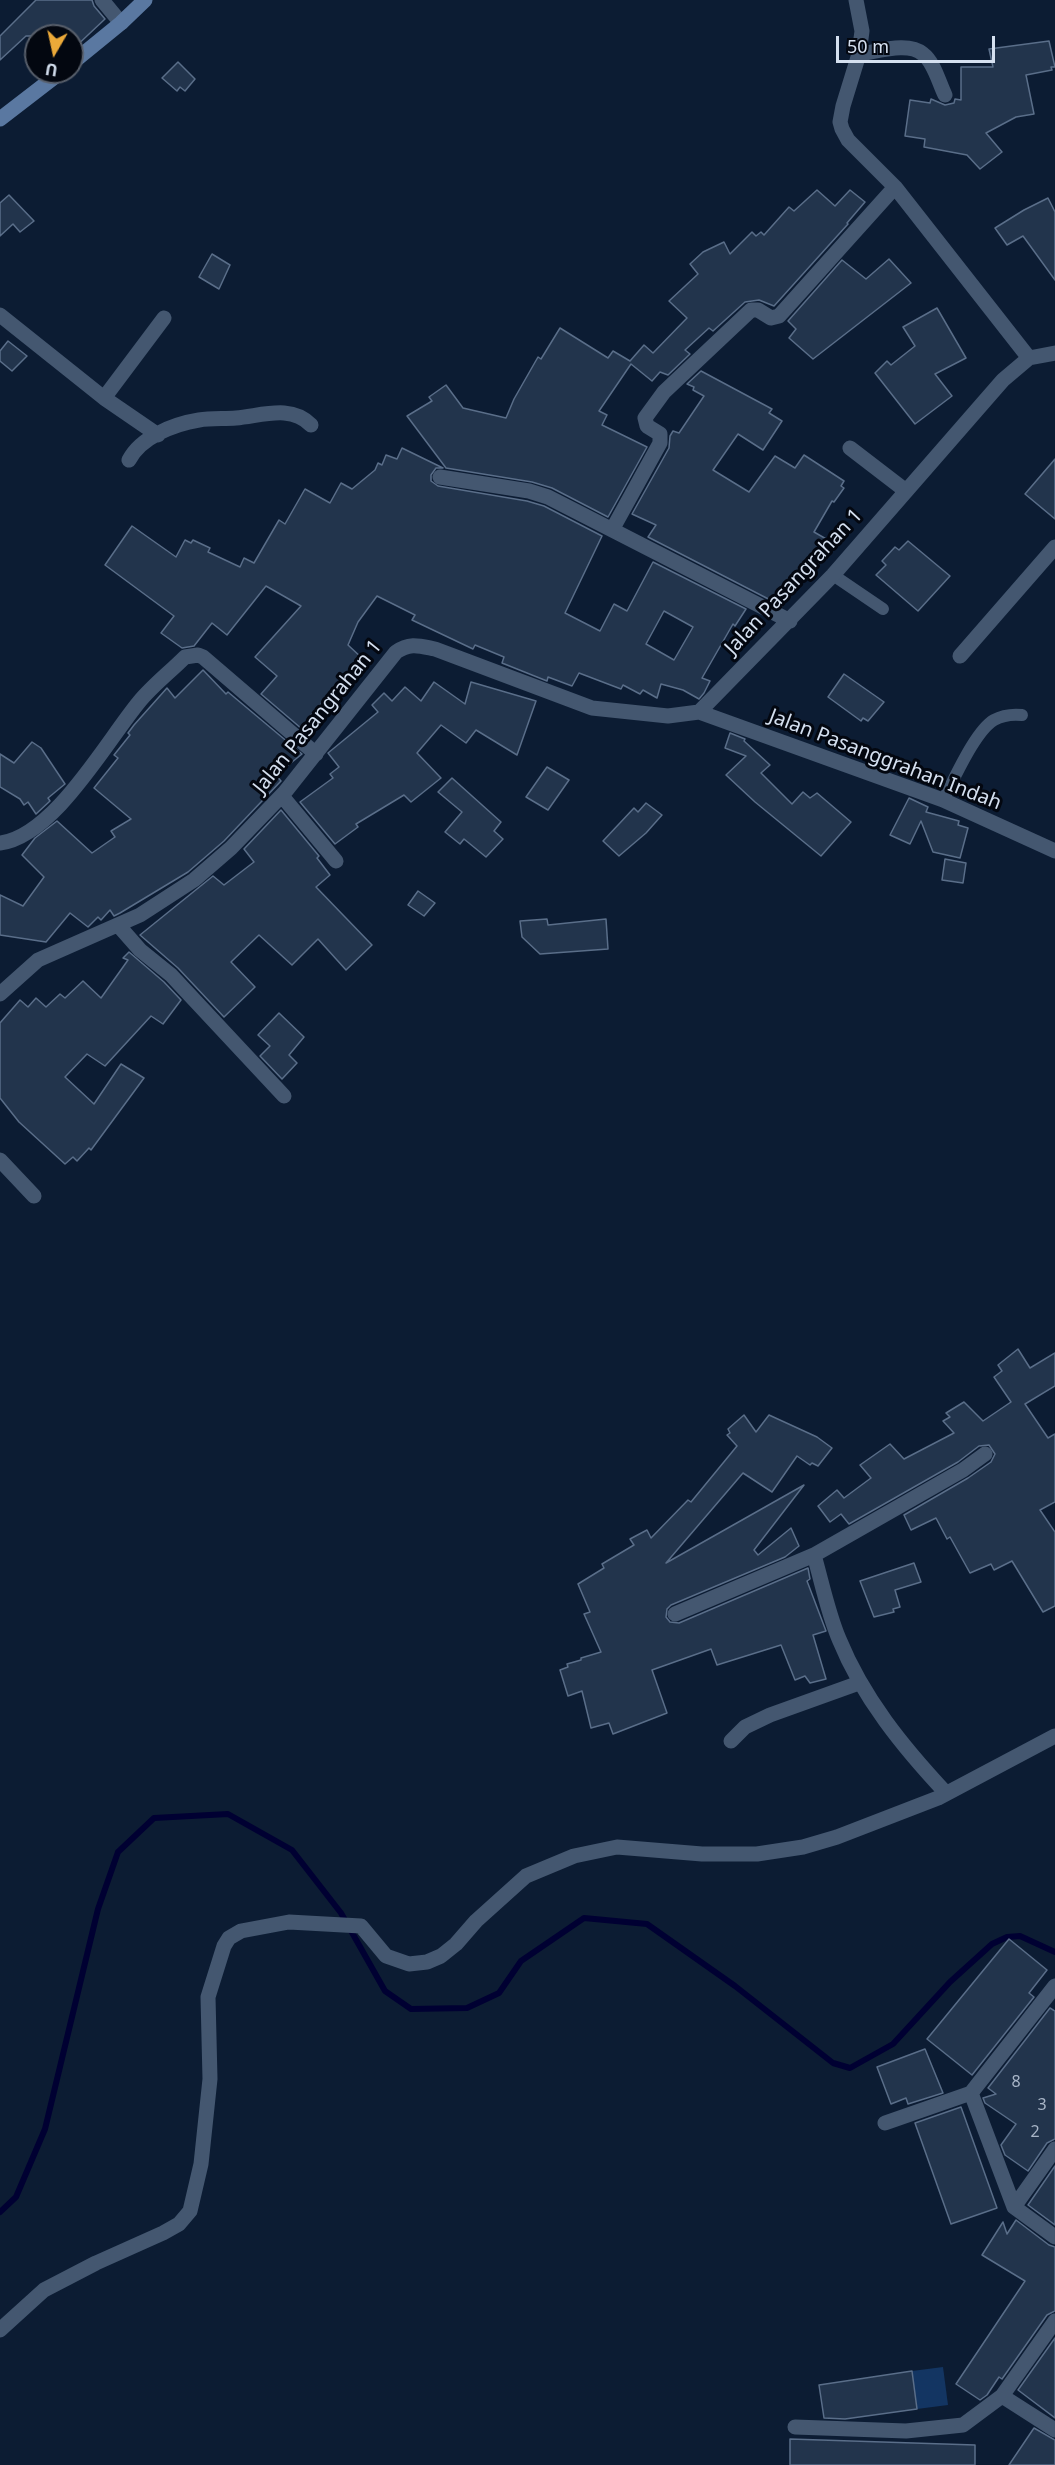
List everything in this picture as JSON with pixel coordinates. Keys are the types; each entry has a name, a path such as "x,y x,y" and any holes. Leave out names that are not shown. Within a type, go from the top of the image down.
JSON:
{"street":[{"path":"102,0 121,23"},
{"path":"84,53 145,0"},
{"path":"856,0 862,31 859,54 840,122 848,140 895,187 1029,358 1055,353"},
{"path":"859,54 899,47 914,49 923,54 945,95"},
{"path":"0,119 45,84"},
{"path":"612,530 660,443 660,434 647,426 645,418 664,392 751,310 758,310 771,318 779,316 895,187"},
{"path":"0,315 104,398 158,435"},
{"path":"104,398 164,318"},
{"name":"Jalan Pasangrahan 1","path":"0,994 38,960 140,915 194,880 231,848 282,796 396,652 409,645 435,649 592,708 668,716 699,712 833,575 1003,380 1029,358"},
{"path":"129,460 139,447 158,435 173,427 199,420 267,413 290,414 305,419 311,425"},
{"path":"850,448 906,491"},
{"path":"440,477 529,491 548,497 790,621"},
{"path":"960,656 1055,547"},
{"path":"0,843 18,838 55,812 140,700 185,657 192,655 203,657 316,754"},
{"name":"Jalan Pasanggrahan Indah","path":"699,712 943,800 1055,851"},
{"path":"282,796 336,861"},
{"path":"118,925 140,950 171,975 284,1096"},
{"path":"0,1160 34,1196"},
{"path":"675,1614 814,1556 963,1470 985,1454"},
{"path":"814,1556 838,1638 859,1683 913,1758 946,1793"},
{"path":"731,1741 745,1727 770,1715 859,1683"},
{"path":"0,2330 44,2290 96,2263 163,2233 179,2224 190,2211 201,2164 210,2079 208,1997 224,1946 240,1931 289,1922 361,1926 387,1956 409,1964 427,1962 441,1956 456,1944 476,1921 526,1876 574,1856 617,1847 702,1854 757,1854 803,1847 837,1837 938,1798 1055,1736"},
{"path":"885,2123 971,2093 1055,1986"},
{"path":"971,2093 1014,2207 1055,2237"},
{"path":"1014,2207 1055,2149"},
{"path":"795,2427 906,2431 963,2425 1002,2396 1055,2321"},
{"path":"1002,2396 1055,2430"}],"lane":[{"path":"833,575 883,609"},
{"path":"943,800 973,744 992,721 1008,714 1022,715"}],"shaded area":[{"path":"943,2367 948,2405 917,2409 912,2371"}],"building":[{"path":"36,0 92,0 105,19 84,39 84,24 24,24 24,38 0,60 0,36"},
{"path":"1049,41 1055,67 1051,67 1052,70 1026,75 1034,114 1016,117 986,133 1002,152 980,169 967,155 924,147 925,139 905,136 910,100 930,103 931,99 945,105 954,103 955,99 961,100 961,67 993,67 989,49"},
{"path":"178,62 195,79 185,91 180,87 177,91 162,78"},
{"path":"817,190 835,206 850,190 865,202 774,306 759,300 745,302 713,331 709,328 685,350 690,354 668,375 660,372 652,381 631,364 599,411 607,415 602,425 647,447 608,517 552,488 532,482 446,468 407,416 432,401 429,397 446,385 463,408 506,418 538,357 541,359 560,328 608,358 613,351 630,361 644,345 653,353 687,318 669,301 698,274 690,264 703,252 724,242 730,254 752,232 756,236 761,232 764,235 789,207 794,211"},
{"path":"9,195 34,221 20,232 13,224 0,236 0,203"},
{"path":"1048,198 1055,212 1055,280 1023,236 1007,245 995,228"},
{"path":"212,254 230,265 219,289 199,277"},
{"path":"889,259 911,283 813,359 789,338 796,329 788,321 842,260 866,279"},
{"path":"937,308 966,358 935,374 952,396 915,424 875,373 887,361 891,365 915,346 903,327"},
{"path":"8,341 27,356 12,371 0,361 0,351"},
{"path":"701,371 772,409 769,413 782,421 763,450 738,434 713,470 749,492 775,456 795,468 804,455 844,481 841,486 844,488 834,502 832,501 814,532 828,540 820,553 823,555 814,570 808,566 782,606 648,537 656,525 632,514 669,448 673,431 679,433 704,396 687,384"},
{"path":"402,448 443,468 436,468 431,475 431,481 438,486 544,506 602,536 565,613 600,631 614,604 627,611 653,562 746,609 735,626 733,624 702,678 710,681 704,693 699,699 683,690 661,684 657,698 643,690 640,694 623,685 621,689 579,673 572,686 548,677 547,681 502,663 504,657 475,645 473,649 412,620 415,615 377,596 358,622 348,645 363,659 310,716 313,718 302,729 261,694 277,676 255,657 301,606 266,586 227,635 212,623 194,646 182,648 161,633 174,616 105,565 132,526 176,557 185,540 191,543 193,540 210,548 208,552 240,567 244,558 254,563 279,520 285,524 305,489 330,503 341,483 352,489 375,470 378,463 382,465 386,455 397,459","holes":["664,611 693,627 674,660 646,644"]},
{"path":"1055,459 1055,519 1025,494"},
{"path":"908,541 950,576 918,611 876,575 886,565 882,561 895,547 899,550"},
{"path":"203,670 226,694 228,692 302,754 276,775 281,781 224,841 188,872 120,913 114,916 110,910 101,920 98,917 88,927 70,913 46,942 0,935 0,895 23,906 44,877 22,855 35,838 57,821 92,853 115,837 111,831 131,819 94,788 118,758 114,755 130,735 128,733 167,688 175,698"},
{"path":"844,674 884,702 868,721 863,718 861,721 828,697"},
{"path":"434,682 465,704 471,682 536,701 517,755 476,730 466,743 441,725 417,753 441,778 411,802 404,795 356,824 358,827 335,844 300,802 333,778 330,774 339,767 328,753 378,712 372,705 384,693 392,701 405,687 421,701"},
{"path":"730,733 745,739 744,741 770,765 761,773 792,804 803,792 810,798 817,793 851,822 821,856 726,775 746,756 725,748"},
{"path":"32,742 41,748 65,784 48,798 50,801 36,814 28,802 24,805 20,799 0,787 0,754 14,763"},
{"path":"547,767 569,780 548,810 526,797"},
{"path":"452,778 501,822 494,831 503,839 486,857 464,839 460,844 445,832 462,812 438,792"},
{"path":"909,798 928,807 926,812 959,821 958,825 968,828 960,858 933,852 921,821 910,844 890,835"},
{"path":"646,803 662,815 646,833 619,856 603,841 634,808 638,812"},
{"path":"281,810 319,856 317,858 330,875 316,887 372,945 346,970 318,939 292,965 259,935 231,962 255,987 224,1017 178,968 140,935 213,876 224,885 254,862 244,849"},
{"path":"945,859 966,863 963,883 942,880"},
{"path":"418,891 435,903 424,916 408,905"},
{"path":"547,919 548,925 606,919 608,949 540,954 522,937 520,921"},
{"path":"129,952 181,1000 163,1024 151,1016 105,1066 87,1054 65,1077 94,1104 121,1064 144,1078 91,1150 89,1148 77,1161 73,1157 65,1164 19,1122 0,1098 0,1023 20,1000 28,1007 36,998 46,1007 60,994 65,998 83,981 101,998 128,960 123,958"},
{"path":"279,1013 304,1037 289,1055 297,1063 282,1079 260,1056 270,1046 258,1035"},
{"path":"1018,1349 1030,1368 1055,1353 1055,1386 1025,1404 1048,1438 1055,1434 1055,1502 1040,1510 1055,1532 1055,1606 1043,1612 1012,1561 994,1570 991,1564 970,1573 950,1537 947,1539 936,1518 911,1530 904,1515 991,1462 995,1454 989,1445 979,1446 958,1462 849,1524 841,1514 830,1522 818,1506 837,1490 844,1498 871,1478 860,1465 890,1444 904,1459 954,1433 943,1421 950,1417 946,1413 964,1402 983,1421 1011,1402 994,1377 1002,1371 998,1365"},
{"path":"744,1415 756,1432 769,1415 817,1437 832,1448 818,1466 812,1463 810,1465 797,1456 772,1492 743,1473 666,1563 804,1485 754,1550 758,1555 791,1528 799,1546 785,1557 671,1605 667,1609 666,1617 670,1622 679,1623 808,1568 810,1579 807,1581 826,1631 813,1635 826,1679 810,1683 805,1676 795,1680 781,1645 717,1665 711,1649 652,1670 667,1713 613,1734 609,1723 591,1728 582,1691 568,1696 560,1670 568,1667 567,1664 601,1652 584,1614 590,1612 578,1584 604,1568 602,1564 634,1545 630,1539 647,1530 651,1538 688,1500 691,1502 737,1446 727,1435 730,1433 728,1429"},
{"path":"914,1563 921,1582 895,1590 900,1607 893,1609 894,1612 874,1617 860,1581"},
{"path":"1009,1939 1047,1970 1029,1993 1034,1997 972,2075 927,2039"},
{"path":"1050,2008 1055,2011 1055,2139 1047,2143 1028,2171 1005,2155 1001,2145 1016,2124 985,2103 983,2098 996,2094 988,2088"},
{"path":"925,2049 943,2093 908,2104 906,2098 891,2104 877,2067"},
{"path":"961,2107 997,2208 951,2224 915,2123"},
{"path":"1055,2166 1055,2225 1028,2205"},
{"path":"1016,2220 1055,2247 1055,2311 1047,2315 1002,2379 999,2377 987,2395 980,2400 956,2384 1025,2281 982,2255 1003,2222 1007,2234"},
{"path":"1055,2338 1055,2418 1018,2390"},
{"path":"912,2371 917,2409 845,2419 824,2418 819,2385"},
{"path":"1034,2428 1055,2440 1055,2465 1009,2465"},
{"path":"790,2439 975,2445 975,2465 790,2465"}],"waterway":[{"path":"0,2212 16,2197 45,2129 98,1909 118,1852 154,1818 228,1814 292,1850 341,1913 385,1991 411,2009 467,2008 499,1993 521,1961 584,1918 647,1924 735,1986 833,2063 850,2068 893,2044 950,1982 992,1944 1007,1937 1020,1936 1055,1952"}]}
